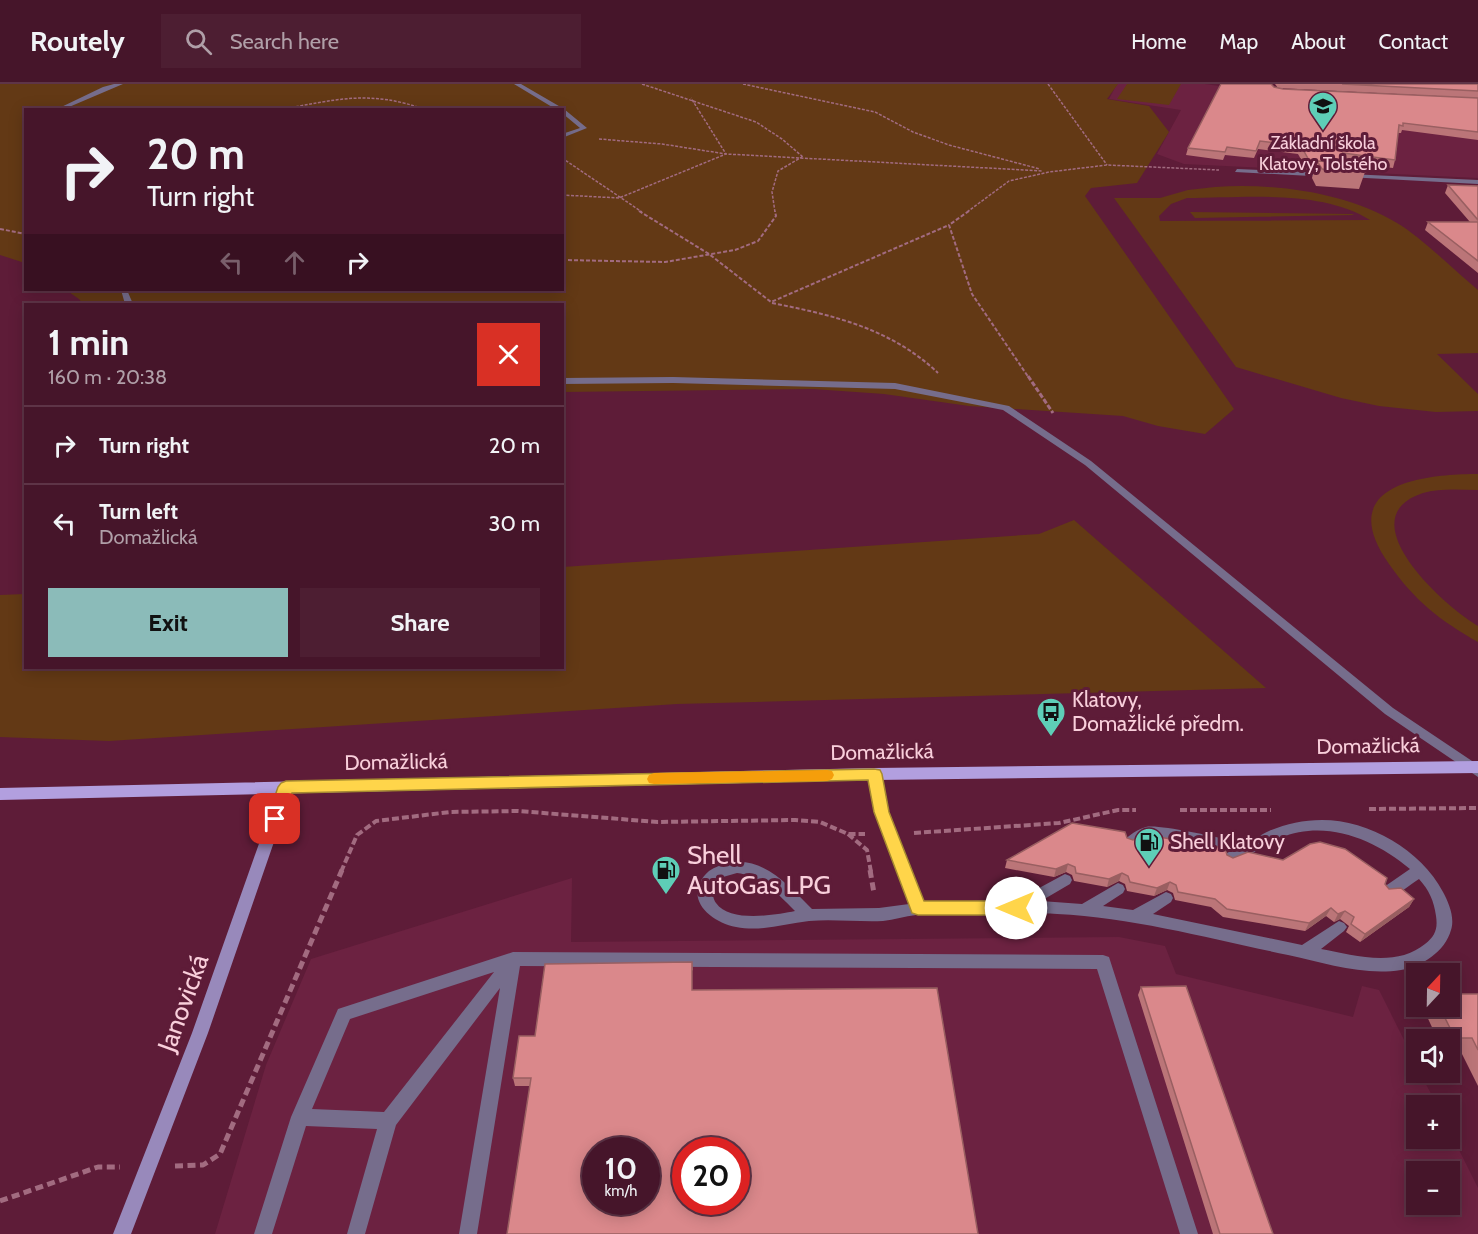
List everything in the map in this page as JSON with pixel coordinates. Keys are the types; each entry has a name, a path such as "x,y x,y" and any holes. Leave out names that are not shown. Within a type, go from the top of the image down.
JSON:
{"main road":[{"name":"Domažlická","path":"0,794 874,774 1476,769"},
{"name":"Janovická","path":"122,1234 200,1033 286,787"}],"street":[{"path":"61,108 105,88 120,84"},
{"path":"517,84 559,108"},
{"path":"564,112 584,128 565,136"},
{"path":"1237,171 1332,175"},
{"path":"1344,176 1478,182"},
{"path":"564,381 673,380 895,386 1006,408 1088,463 1389,711 1476,769"},
{"path":"874,774 882,812 918,908"},
{"path":"809,915 774,882 755,870 734,867 716,873 705,889 707,902 712,908 718,914 734,920 778,921 809,915 877,914 918,908 1084,910 1135,917 1360,963 1403,963 1432,948 1445,928 1443,904 1432,882 1414,862 1382,841 1345,829 1304,826 1272,836 1230,858"},
{"path":"1131,841 1149,831 1248,848"},
{"path":"1184,850 1201,840"},
{"path":"1389,891 1420,870"},
{"path":"1016,908 1065,880"},
{"path":"1084,910 1118,889"},
{"path":"1135,917 1166,898"},
{"path":"1304,952 1340,927"},
{"path":"356,1234 388,1121 513,959"},
{"path":"468,1234 513,959"},
{"path":"262,1234 300,1117 344,1014 513,959 1103,962 1189,1234"},
{"path":"300,1117 388,1121"}],"path":[{"path":"642,84 690,98 756,122 782,139 803,157"},
{"path":"743,84 875,112 913,132 949,145 1049,172"},
{"path":"1048,84 1080,124 1107,165"},
{"path":"288,108 342,97 377,95 419,108"},
{"path":"690,98 726,153"},
{"path":"565,136 663,144 726,153 1049,172"},
{"path":"564,195 619,198 726,153"},
{"path":"564,260 665,262 735,250 758,241 776,216 772,192 778,171 803,157"},
{"path":"564,159 619,198 709,254 771,303 829,314 873,330 924,357 961,399"},
{"path":"771,303 949,225 1009,181 1049,172 1107,165 1237,171"},
{"path":"949,225 972,294 1055,416"},
{"path":"0,229 24,234"},
{"path":"848,834 867,850 877,914"},
{"path":"0,1201 98,1167 148,1168"}],"shaded area":[{"path":"0,84 1118,84 1107,99 1149,106 1169,132 1137,183 1091,188 1085,196 1234,409 1205,434 1158,426 1123,416 969,406 884,394 813,389 564,392 564,303 82,303 67,291 564,291 564,108 24,108 24,263 0,255"},
{"name":"Základní škola Klatovy, Tolstého","path":"1117,84 1205,84 1248,90 1478,106 1478,178 1184,164 1157,154 1181,110 1109,99"},
{"path":"1127,84 1181,84 1169,105 1117,99"},
{"path":"1238,186 1285,188 1309,192 1377,212 1417,237 1478,290 1478,353 1437,354 1478,394 1478,411 1436,412 1379,406 1341,398 1236,367 1114,198 1160,198 1188,190","holes":["1187,198 1306,199 1329,203 1370,220 1160,221 1159,216 1171,204"]},
{"path":"1190,212 1352,214 1354,215 1195,218"},
{"path":"1478,474 1478,490 1443,490 1423,493 1402,505 1394,522 1398,541 1409,562 1445,601 1478,626 1478,642 1439,617 1398,577 1375,538 1371,517 1377,501 1391,490 1409,482 1431,477"},
{"path":"1074,520 1266,688 677,704 109,741 0,737 0,595 24,594 24,669 564,669 564,567 1039,534"},
{"path":"572,878 571,942 1119,937 1165,946 1176,974 1353,1017 1362,986 1379,990 1406,1044 1406,1083 1425,1083 1432,1095 1406,1095 1406,1149 1458,1149 1478,1188 1478,1234 215,1234 266,1065 311,959"}],"building":[{"path":"1221,84 1271,84 1283,89 1478,98 1478,132 1403,123 1403,126 1399,125 1395,160 1343,153 1349,163 1310,162 1301,146 1260,141 1256,151 1227,147 1225,152 1188,148"},
{"path":"1342,84 1478,84 1478,91"},
{"path":"1317,161 1359,163 1365,172 1322,169"},
{"path":"1448,185 1478,186 1478,220"},
{"path":"1428,222 1478,222 1478,261"},
{"path":"1072,823 1125,832 1127,838 1133,840 1145,835 1178,840 1179,847 1185,850 1199,844 1225,848 1227,855 1233,858 1248,852 1283,860 1310,844 1320,842 1345,849 1387,878 1385,884 1389,889 1401,888 1414,899 1365,934 1351,924 1354,917 1345,911 1338,914 1331,908 1309,923 1227,909 1215,899 1178,892 1176,885 1170,882 1157,888 1130,882 1128,876 1122,873 1109,879 1076,873 1075,867 1068,864 1056,869 1007,860"},
{"path":"692,962 692,990 937,988 978,1234 507,1234 531,1078 513,1078 519,1036 535,1036 545,964"},
{"path":"1186,986 1273,1234 1220,1234 1141,987"},
{"path":"1460,994 1478,994 1478,1050 1472,1038 1460,1038 1460,1029 1450,1029 1444,1017 1460,1017"}],"slow traffic":[{"path":"654,779 827,775"}],"place":[{"name":"Základní škola Klatovy, Tolstého","path":"1323,132"},
{"name":"Klatovy, Domažlické předm.","path":"1051,738"},
{"name":"Shell Klatovy","path":"1149,868"},
{"name":"Shell AutoGas LPG","path":"666,896"}],"route":[{"path":"275,819 286,787 874,774 882,812 918,908 1016,908"}]}
